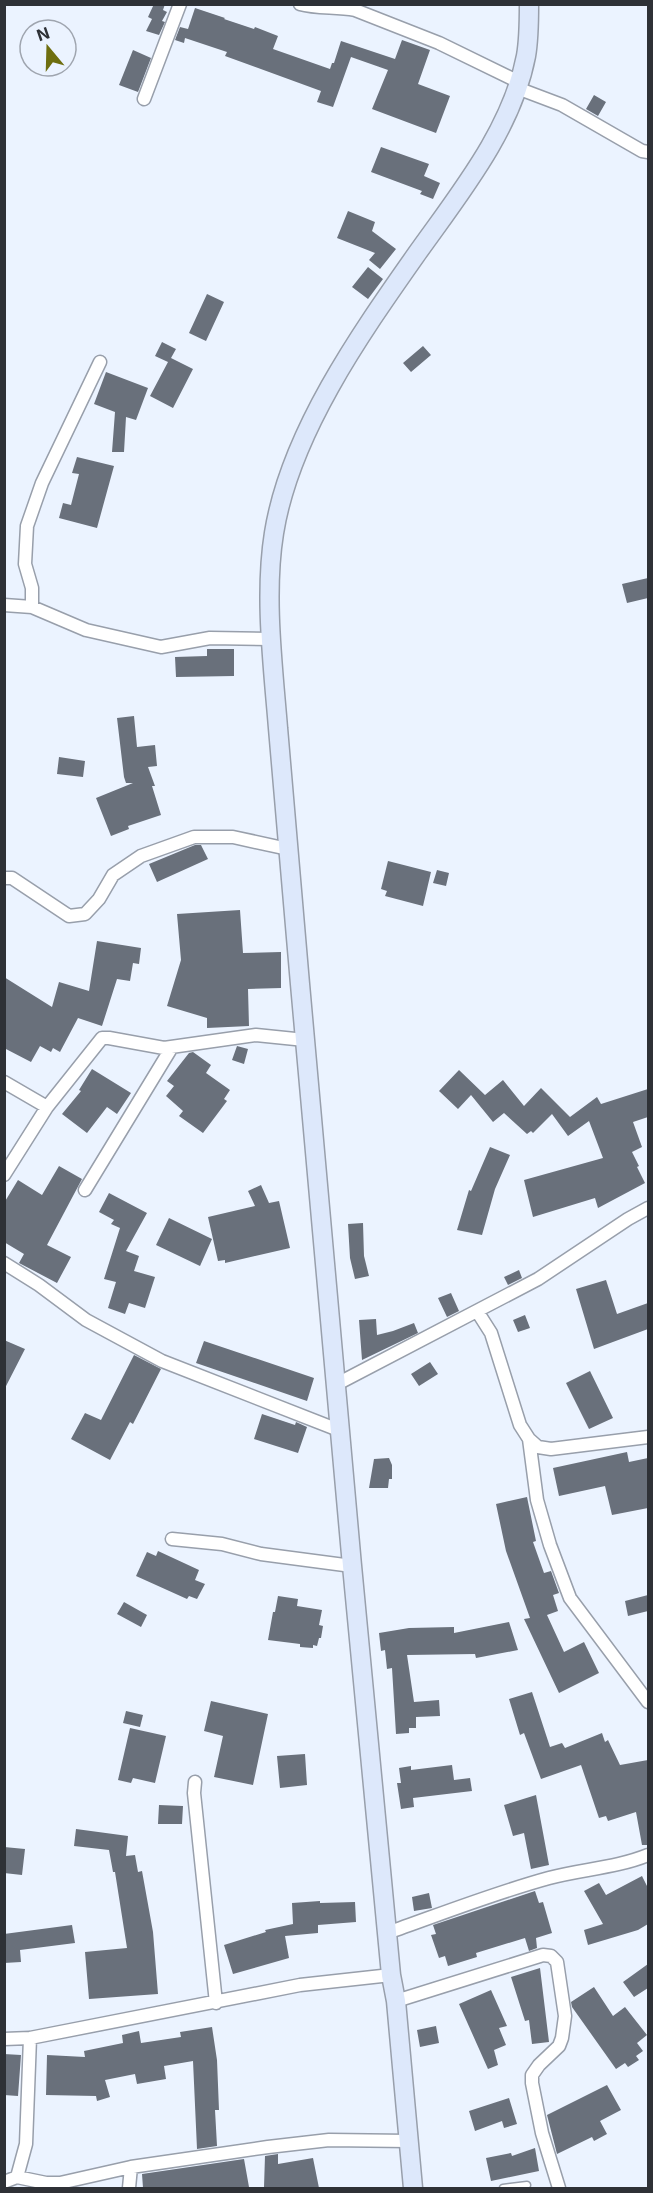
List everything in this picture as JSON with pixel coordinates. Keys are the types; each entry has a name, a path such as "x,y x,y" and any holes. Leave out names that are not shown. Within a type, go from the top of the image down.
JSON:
{"main road":[{"path":"413,2188 352,1566 288,849 271,639 272,555 283,494 296,459 342,364 473,175 497,131 518,85 526,55 529,4"}],"street":[{"path":"144,99 180,4"},
{"path":"300,4 313,8 341,7 355,10 439,43 518,85 562,105 648,152"},
{"path":"32,607 32,588 25,564 27,526 42,483 100,362"},
{"path":"4,605 32,607 86,630 161,647 210,638 271,639"},
{"path":"4,878 12,878 69,916 84,914 99,899 113,875 141,856 194,837 233,837 288,849"},
{"path":"4,1175 46,1107 102,1038 164,1048 256,1035 305,1040"},
{"path":"86,1190 172,1047"},
{"path":"4,1082 46,1107"},
{"path":"337,1384 538,1279 648,1208"},
{"path":"4,1263 39,1285 86,1320 162,1361 341,1431"},
{"path":"477,1311 492,1333 520,1425 537,1447 551,1449 648,1437"},
{"path":"529,1439 537,1500 550,1545 570,1598 648,1702"},
{"path":"172,1539 222,1544 261,1554 352,1566"},
{"path":"195,1782 198,1834 216,2003"},
{"path":"387,1933 522,1886 553,1877 595,1870 648,1855"},
{"path":"396,2001 543,1954 551,1956 557,1962 565,2016 562,2038 559,2046 532,2075 532,2084 542,2133 559,2188"},
{"path":"4,2039 30,2038 300,1985 391,1975"},
{"path":"17,2176 26,2144 30,2038"},
{"path":"4,2182 17,2176 46,2183 60,2182 131,2168 328,2140 409,2141"},
{"path":"129,2188 131,2168"}],"lane":[{"path":"503,2188 527,2185"}],"building":[{"path":"154,4 165,4 163,10 167,12 159,35 146,31 152,19 148,17"},
{"path":"195,8 278,36 273,49 330,69 341,41 395,59 402,40 430,50 418,84 450,96 436,133 372,109 388,70 351,57 333,107 317,102 321,91 225,56 227,52 185,38 184,43 175,40 180,27 188,29"},
{"path":"133,50 151,58 138,92 119,85"},
{"path":"594,95 606,102 598,116 586,109"},
{"path":"381,147 429,164 424,176 440,183 433,199 420,194 422,191 371,172"},
{"path":"348,211 375,222 372,231 396,249 380,269 369,260 375,253 337,238"},
{"path":"368,267 383,279 368,299 352,287"},
{"path":"207,294 224,302 206,341 189,333"},
{"path":"162,342 176,349 171,358 193,369 173,408 150,396 168,362 155,356"},
{"path":"423,346 431,355 411,372 403,363"},
{"path":"106,372 148,388 136,420 126,417 124,452 112,452 115,412 94,404"},
{"path":"77,457 114,466 97,528 59,518 63,503 71,505 79,474 72,473"},
{"path":"648,578 648,598 627,603 622,584"},
{"path":"207,649 234,649 234,676 176,677 175,657 207,656"},
{"path":"134,716 137,747 155,745 157,766 148,767 161,815 128,826 129,829 111,836 96,798 133,783 126,783 124,777 117,718"},
{"path":"59,757 85,761 83,777 57,774"},
{"path":"195,845 201,845 208,859 157,882 149,864"},
{"path":"388,861 431,872 423,906 385,896 387,891 381,889"},
{"path":"437,870 449,873 446,886 433,883"},
{"path":"240,910 243,953 281,952 281,988 248,989 249,1026 207,1028 207,1018 167,1006 181,960 177,914"},
{"path":"97,941 141,948 139,964 133,963 130,981 117,979 102,1026 78,1018 60,1052 53,1048 51,1052 40,1046 31,1062 4,1048 4,977 52,1007 59,982 89,991"},
{"path":"237,1046 248,1049 244,1064 232,1060"},
{"path":"193,1052 211,1065 206,1073 230,1090 224,1099 227,1101 203,1133 179,1116 183,1111 166,1096 174,1086 167,1081 189,1053"},
{"path":"92,1069 131,1093 117,1114 107,1107 87,1133 62,1114 81,1091 79,1090"},
{"path":"459,1070 485,1095 503,1080 524,1106 541,1088 570,1117 597,1097 601,1104 648,1089 648,1117 633,1122 642,1147 632,1152 645,1183 598,1208 595,1198 533,1217 524,1180 603,1158 589,1121 568,1136 552,1114 533,1133 531,1131 527,1134 504,1113 493,1122 471,1095 458,1109 439,1091"},
{"path":"490,1147 510,1155 495,1189 482,1235 457,1230 469,1190 471,1191"},
{"path":"59,1166 82,1179 47,1245 71,1257 57,1283 19,1263 24,1254 4,1242 4,1203 18,1180 42,1195"},
{"path":"261,1185 269,1203 279,1201 290,1248 225,1263 225,1260 218,1261 208,1217 255,1206 248,1191"},
{"path":"109,1193 147,1213 126,1251 139,1256 134,1271 155,1277 145,1308 129,1303 125,1314 108,1308 116,1282 104,1279 120,1228 111,1224 114,1220 99,1212"},
{"path":"169,1218 212,1239 200,1266 156,1245"},
{"path":"363,1223 364,1256 369,1276 355,1279 350,1258 348,1224"},
{"path":"519,1270 522,1278 508,1285 504,1277"},
{"path":"606,1280 617,1314 648,1303 648,1329 594,1349 576,1289"},
{"path":"451,1293 459,1311 447,1317 438,1298"},
{"path":"525,1315 530,1328 518,1332 513,1320"},
{"path":"376,1319 377,1335 414,1323 418,1333 362,1360 359,1320"},
{"path":"4,1340 25,1349 4,1390"},
{"path":"204,1341 314,1378 307,1401 196,1363"},
{"path":"134,1355 161,1369 133,1424 130,1422 110,1460 71,1439 85,1413 101,1420"},
{"path":"430,1362 438,1374 419,1386 411,1374"},
{"path":"590,1371 613,1418 589,1429 566,1383"},
{"path":"262,1414 307,1427 298,1453 254,1439"},
{"path":"627,1452 629,1462 648,1458 648,1508 612,1515 605,1486 559,1496 553,1468"},
{"path":"389,1458 392,1465 392,1479 389,1479 388,1488 369,1488 374,1459"},
{"path":"527,1497 536,1541 533,1542 544,1573 551,1571 559,1593 553,1595 558,1611 547,1615 564,1652 584,1642 599,1673 559,1693 524,1619 530,1618 506,1551 496,1504"},
{"path":"158,1551 199,1570 195,1580 205,1584 197,1599 189,1596 187,1599 136,1576 147,1552 156,1556"},
{"path":"648,1595 648,1611 628,1616 625,1601"},
{"path":"278,1596 298,1599 297,1606 322,1610 319,1625 323,1626 317,1646 300,1647 300,1644 268,1640"},
{"path":"124,1602 147,1615 141,1627 117,1614"},
{"path":"509,1622 518,1650 476,1658 475,1654 407,1655 414,1702 439,1700 440,1716 416,1717 416,1728 409,1728 409,1733 396,1734 392,1668 387,1669 385,1650 381,1651 379,1633 409,1628 454,1627 454,1633"},
{"path":"532,1692 550,1747 562,1743 565,1748 602,1733 620,1765 648,1760 648,1845 642,1845 636,1812 608,1821 606,1816 599,1818 581,1765 541,1779 524,1733 520,1735 509,1699"},
{"path":"211,1701 268,1714 253,1785 214,1777 223,1736 204,1731"},
{"path":"126,1711 143,1715 140,1727 123,1723"},
{"path":"130,1728 166,1736 155,1783 133,1778 131,1783 118,1780"},
{"path":"305,1754 307,1785 280,1788 277,1756"},
{"path":"452,1765 454,1780 470,1778 472,1791 413,1798 414,1807 401,1809 397,1783 401,1783 399,1768 411,1766 411,1770"},
{"path":"536,1795 549,1865 531,1869 524,1833 513,1836 504,1805"},
{"path":"159,1805 183,1806 182,1824 158,1824"},
{"path":"76,1829 128,1836 126,1856 135,1855 138,1872 142,1871 153,1932 158,1994 89,1999 85,1952 127,1948 115,1872 113,1872 109,1850 74,1846"},
{"path":"4,1847 25,1849 22,1875 4,1873"},
{"path":"642,1876 648,1888 648,1924 638,1930 588,1945 584,1930 603,1924 584,1891 599,1883 606,1895"},
{"path":"535,1891 539,1903 543,1902 552,1933 536,1938 537,1948 529,1951 525,1938 476,1953 477,1957 448,1966 445,1956 439,1958 431,1935 436,1934 433,1925"},
{"path":"429,1893 432,1908 414,1911 412,1897"},
{"path":"320,1901 320,1903 355,1902 356,1922 318,1925 318,1933 285,1936 289,1958 233,1974 224,1945 266,1932 265,1930 293,1924 292,1903"},
{"path":"72,1925 75,1943 20,1950 21,1962 4,1963 4,1934"},
{"path":"648,1964 648,1988 634,1997 623,1982"},
{"path":"540,1968 549,2042 532,2044 529,2020 525,2021 511,1977"},
{"path":"594,1987 613,2016 625,2007 647,2035 637,2043 643,2051 636,2056 639,2060 628,2067 625,2063 616,2069 572,2007 571,2002"},
{"path":"491,1990 507,2026 499,2028 506,2045 494,2050 498,2065 488,2069 459,2004"},
{"path":"436,2026 439,2043 420,2047 417,2030"},
{"path":"212,2027 217,2060 219,2110 215,2110 217,2146 197,2149 193,2061 164,2066 166,2079 137,2084 135,2074 105,2080 110,2097 97,2101 96,2096 46,2095 47,2055 85,2057 84,2051 123,2043 122,2035 139,2031 141,2043 181,2037 180,2032"},
{"path":"4,2054 21,2055 18,2096 4,2095"},
{"path":"607,2085 621,2110 600,2121 607,2134 594,2141 592,2137 557,2154 547,2115"},
{"path":"509,2098 517,2124 504,2128 502,2121 475,2131 469,2111"},
{"path":"535,2148 539,2171 491,2181 486,2158 511,2153 512,2156"},
{"path":"278,2154 278,2164 313,2158 319,2188 264,2187 265,2156"},
{"path":"244,2159 249,2187 143,2188 142,2174"}]}
